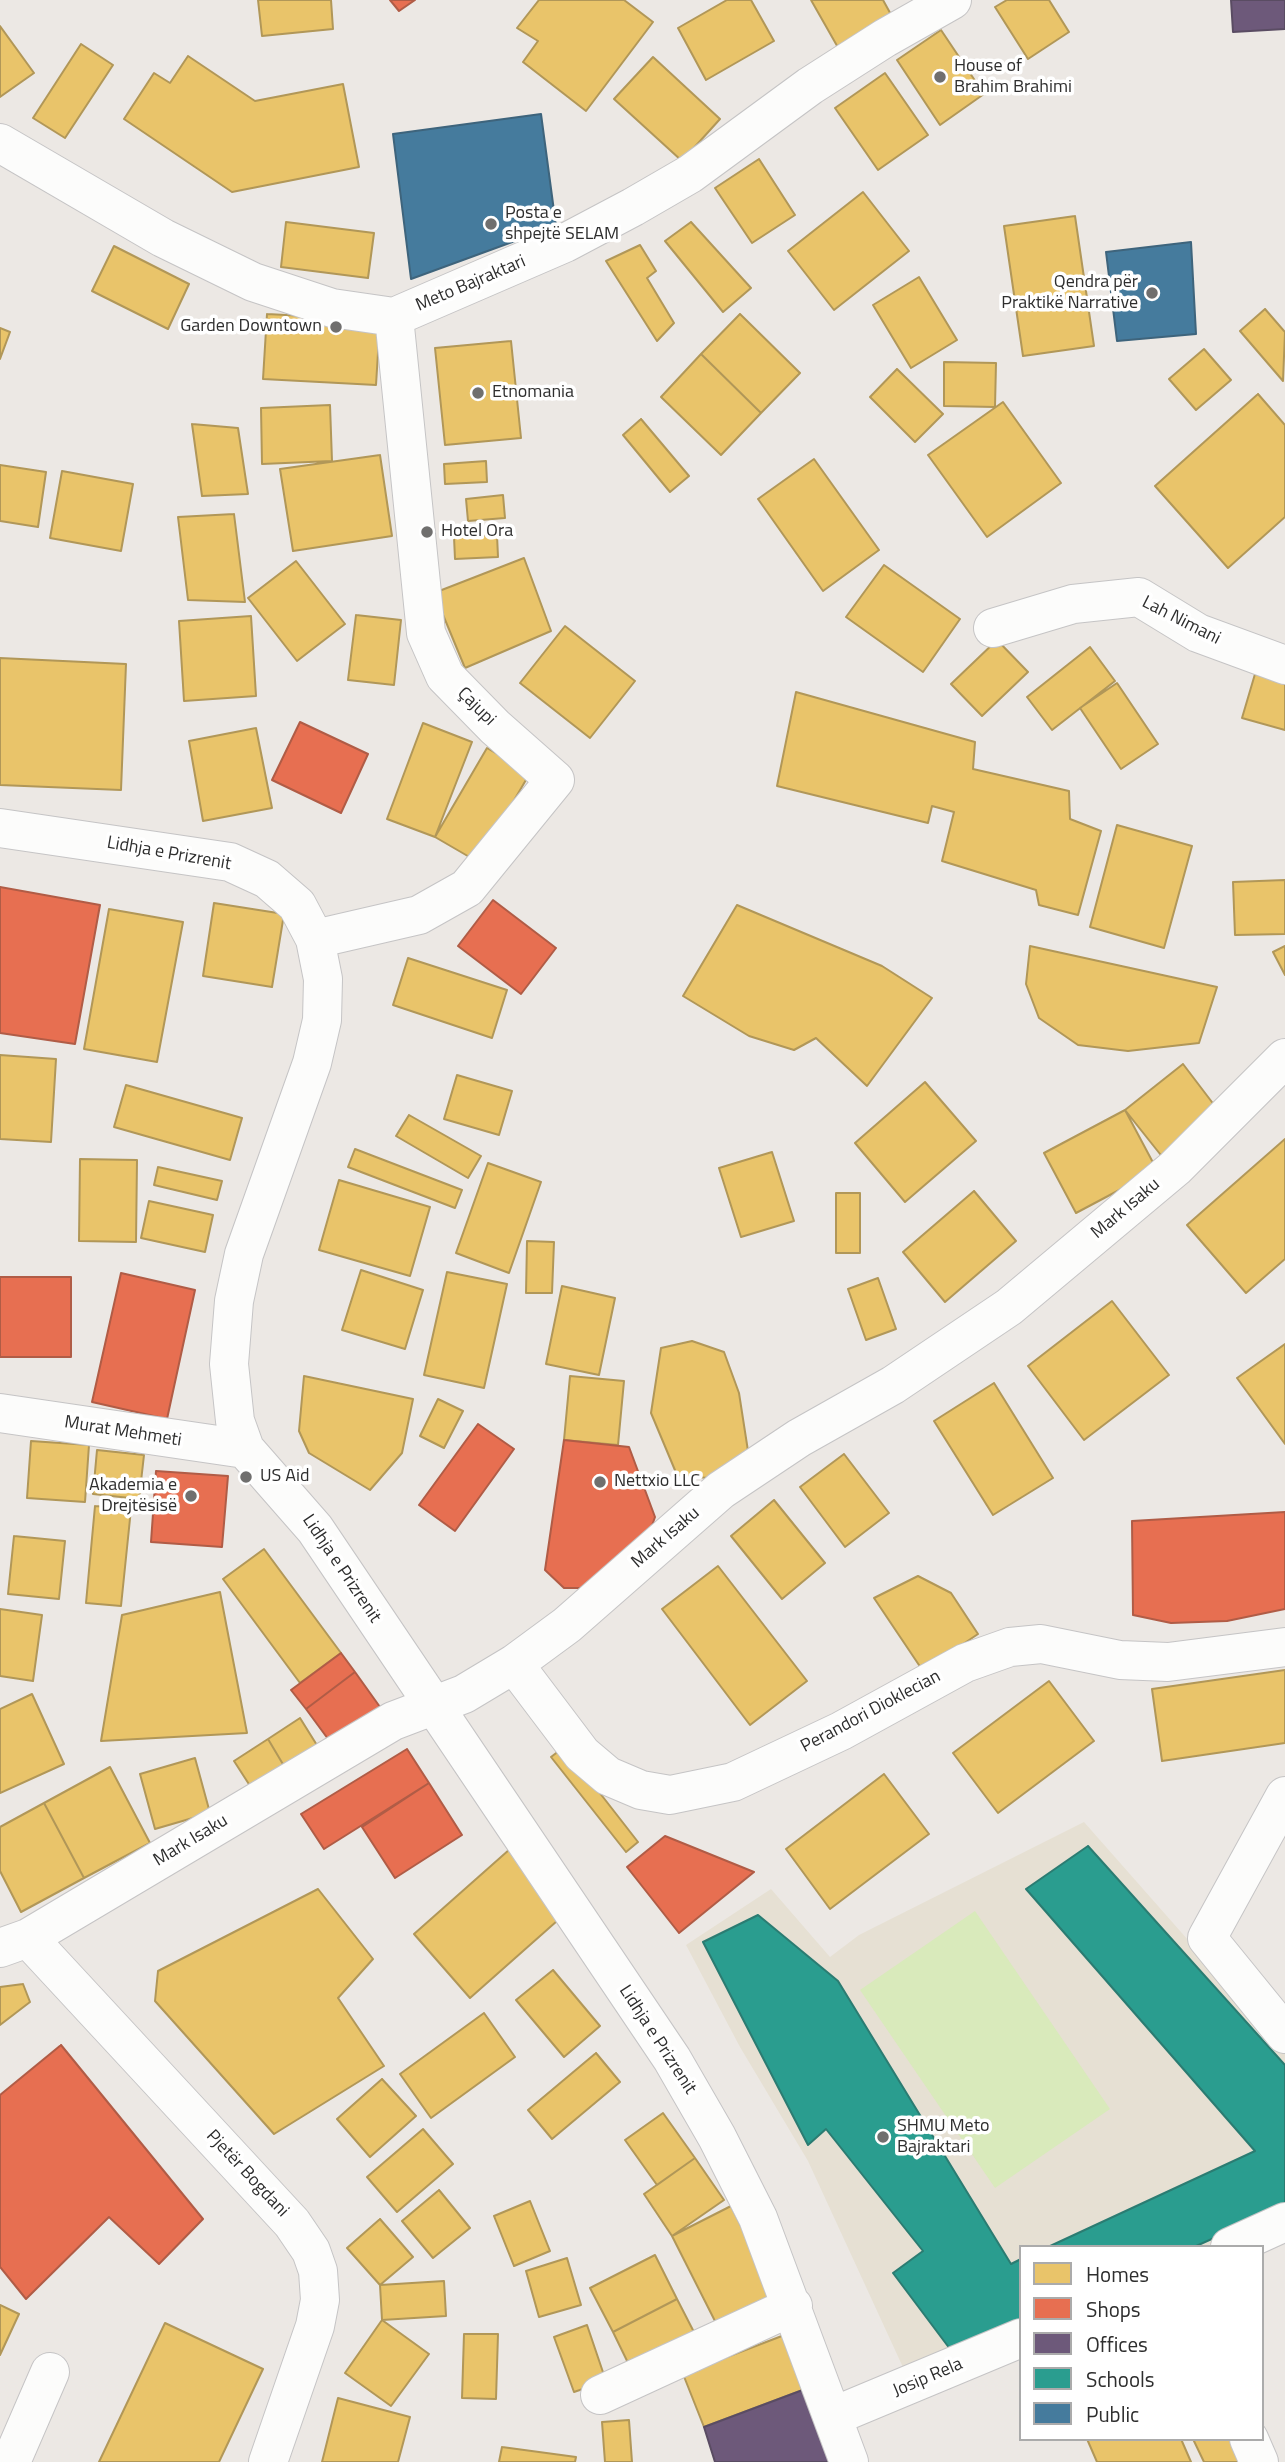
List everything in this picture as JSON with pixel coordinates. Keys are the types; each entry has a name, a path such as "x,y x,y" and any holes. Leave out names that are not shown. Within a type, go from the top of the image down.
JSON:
{"street":[{"name":"Meto Bajraktari","path":"0,143 163,238 253,282 332,308 394,317 565,243 633,208 690,174 821,79 885,37 952,0"},
{"name":"Çajupi","path":"315,939 419,915 467,888 555,780 495,727 445,676 426,633 394,317"},
{"name":"Lah Nimani","path":"993,628 1073,604 1139,597 1198,634 1285,664"},
{"name":"Lidhja e Prizrenit","path":"0,828 230,862 267,879 297,905 315,939 323,979 323,1020 312,1063 244,1254 234,1301 230,1385 235,1421 246,1449 315,1529 672,2059 717,2137 758,2218 849,2462"},
{"name":"Mark Isaku","path":"14,1943 374,1732 464,1694 514,1664 566,1625 721,1490 799,1438 893,1385 1009,1307 1175,1168 1285,1058"},
{"name":"Murat Mehmeti","path":"0,1413 246,1449"},
{"name":"Perandori Dioklecian","path":"514,1664 582,1754 608,1776 641,1790 670,1795 733,1782 841,1731 965,1663 1010,1647 1041,1644 1120,1660 1168,1662 1285,1647"},
{"path":"1285,1796 1208,1938 1285,2034"},
{"name":"Pjetër Bogdani","path":"14,1943 292,2223 312,2251 318,2272 320,2300 315,2326 268,2462"},
{"path":"1234,2245 1285,2222"},
{"path":"600,2395 631,2378 793,2306"},
{"name":"Josip Rela","path":"834,2416 1019,2339"},
{"path":"11,2462 50,2372"},
{"path":"1250,2441 1259,2462"}],"shaded area":[{"path":"1084,1822 1285,2050 1285,2211 1208,2245 1019,2245 1019,2328 907,2376 808,2161 740,2047 686,1945 771,1889 830,1957 859,1935"}],"green space":[{"path":"975,1911 1110,2109 995,2188 860,1990"}],"building: Homes":[{"path":"258,0 331,0 333,29 262,36"},
{"path":"539,0 624,0 653,22 586,111 523,62 538,41 517,28"},
{"path":"727,0 751,0 774,41 706,80 678,28"},
{"path":"811,0 883,0 894,20 840,51"},
{"path":"1007,0 1049,0 1069,32 1028,59 995,7"},
{"path":"0,26 34,73 0,97"},
{"name":"House of Brahim Brahimi","path":"941,30 984,94 940,125 897,60"},
{"path":"81,44 113,65 65,138 33,118"},
{"path":"188,56 255,101 343,84 359,167 232,192 124,119 154,73 170,83"},
{"path":"653,57 720,119 682,161 614,99"},
{"path":"885,73 928,135 878,170 835,108"},
{"path":"759,159 795,215 752,243 715,188"},
{"path":"863,192 909,251 834,310 788,251"},
{"path":"1075,216 1094,346 1023,356 1004,226"},
{"path":"286,222 374,233 368,278 281,267"},
{"path":"691,222 751,288 723,312 665,241"},
{"path":"640,245 656,271 647,278 674,323 657,341 606,261"},
{"path":"114,246 189,284 168,329 92,291"},
{"path":"919,277 957,340 911,368 873,305"},
{"path":"1265,309 1285,332 1283,381 1240,331"},
{"path":"267,314 380,320 376,385 263,379"},
{"path":"740,314 800,373 761,413 701,354"},
{"path":"0,328 10,332 0,359"},
{"name":"Etnomania","path":"511,341 521,438 445,445 435,348"},
{"path":"1204,349 1231,380 1196,410 1169,379"},
{"path":"701,354 761,413 721,455 661,397"},
{"path":"944,362 996,363 995,407 944,406"},
{"path":"897,369 943,414 915,442 870,397"},
{"path":"1258,394 1285,425 1285,517 1228,568 1155,486"},
{"path":"1003,402 1061,483 987,537 928,455"},
{"path":"330,405 332,461 262,464 261,408"},
{"path":"641,419 689,476 670,492 623,435"},
{"path":"192,424 238,428 248,494 202,496"},
{"path":"380,455 392,536 293,551 280,469"},
{"path":"814,459 879,550 823,591 758,499"},
{"path":"486,461 487,482 445,484 444,464"},
{"path":"0,465 46,472 38,527 0,521"},
{"path":"62,471 133,484 121,551 50,538"},
{"path":"503,495 505,518 468,521 466,499"},
{"path":"234,514 245,602 188,600 178,517"},
{"path":"497,535 498,557 455,559 454,537"},
{"path":"524,558 551,631 465,668 434,593"},
{"path":"296,561 345,624 297,661 248,598"},
{"path":"884,565 960,619 923,672 846,617"},
{"path":"356,615 401,620 394,685 348,680"},
{"path":"251,616 256,696 184,701 179,621"},
{"path":"565,626 635,681 590,738 520,683"},
{"path":"997,640 1028,672 982,716 951,684"},
{"path":"1090,647 1115,681 1052,730 1027,697"},
{"path":"0,658 126,664 121,790 0,785"},
{"path":"1255,674 1285,682 1285,730 1242,718"},
{"path":"1117,683 1158,744 1121,769 1080,708"},
{"path":"796,692 975,742 973,769 1069,791 1070,819 1101,831 1078,915 1039,905 1036,890 942,861 954,812 932,806 928,823 777,786"},
{"path":"423,723 472,742 435,837 387,819"},
{"path":"256,728 272,808 203,821 189,741"},
{"path":"487,748 530,773 478,862 435,837"},
{"path":"1117,825 1192,846 1164,948 1090,927"},
{"path":"1285,880 1285,934 1235,935 1233,882"},
{"path":"214,903 284,914 272,987 203,976"},
{"path":"737,905 882,966 932,998 867,1086 816,1038 794,1050 749,1036 683,996"},
{"path":"109,909 183,922 157,1062 84,1049"},
{"path":"1030,946 1217,987 1199,1043 1128,1051 1078,1045 1039,1018 1026,984"},
{"path":"1285,946 1285,975 1273,952"},
{"path":"408,958 507,990 492,1038 393,1005"},
{"path":"0,1055 56,1059 51,1142 0,1139"},
{"path":"1183,1064 1221,1114 1164,1159 1125,1110"},
{"path":"457,1075 512,1091 499,1135 444,1119"},
{"path":"925,1082 976,1141 905,1202 855,1143"},
{"path":"126,1085 242,1118 230,1160 114,1127"},
{"path":"1125,1110 1157,1170 1076,1213 1044,1153"},
{"path":"409,1115 481,1156 468,1178 396,1136"},
{"path":"1285,1139 1285,1259 1246,1293 1187,1225"},
{"path":"355,1149 462,1190 455,1208 348,1167"},
{"path":"772,1152 794,1221 741,1237 719,1168"},
{"path":"80,1159 137,1160 136,1242 79,1241"},
{"path":"488,1163 541,1182 509,1273 456,1253"},
{"path":"158,1167 222,1181 217,1200 154,1185"},
{"path":"339,1180 430,1207 410,1276 319,1250"},
{"path":"974,1191 1016,1241 945,1302 903,1252"},
{"path":"836,1193 860,1193 860,1253 836,1253"},
{"path":"149,1201 213,1215 205,1252 141,1238"},
{"path":"527,1241 554,1242 552,1293 526,1293"},
{"path":"361,1270 423,1290 405,1349 342,1330"},
{"path":"447,1272 507,1284 484,1388 424,1375"},
{"path":"878,1278 896,1329 866,1340 848,1289"},
{"path":"562,1286 615,1298 599,1375 546,1364"},
{"path":"1112,1301 1169,1375 1084,1440 1028,1366"},
{"path":"692,1341 724,1352 739,1393 748,1451 718,1479 677,1475 651,1413 661,1348"},
{"path":"1285,1344 1285,1444 1237,1378"},
{"path":"304,1376 413,1399 402,1453 370,1490 309,1453 299,1431"},
{"path":"570,1376 624,1381 618,1445 564,1440"},
{"path":"994,1383 1053,1478 993,1515 934,1421"},
{"path":"438,1399 463,1411 444,1448 420,1436"},
{"path":"31,1441 89,1445 85,1502 27,1498"},
{"path":"97,1450 144,1455 139,1499 93,1494"},
{"path":"844,1454 889,1513 845,1547 800,1487"},
{"path":"774,1500 825,1563 782,1599 731,1536"},
{"path":"95,1506 131,1509 121,1606 86,1603"},
{"path":"14,1536 65,1541 59,1599 8,1594"},
{"path":"264,1549 341,1653 300,1683 223,1579"},
{"path":"718,1566 807,1681 750,1725 662,1609"},
{"path":"918,1576 951,1593 978,1634 923,1671 874,1598"},
{"path":"220,1592 247,1733 101,1741 122,1615"},
{"path":"0,1609 42,1615 33,1681 0,1676"},
{"path":"1285,1670 1285,1743 1162,1761 1152,1689"},
{"path":"1049,1681 1094,1741 998,1813 953,1753"},
{"path":"32,1694 64,1764 0,1793 0,1709"},
{"path":"300,1718 320,1750 287,1771 268,1739"},
{"path":"268,1739 287,1771 254,1792 234,1761"},
{"path":"564,1747 638,1842 626,1852 551,1757"},
{"path":"195,1758 210,1813 155,1829 140,1774"},
{"path":"110,1767 150,1843 84,1878 44,1803"},
{"path":"884,1774 929,1834 830,1909 786,1849"},
{"path":"44,1803 84,1878 21,1912 0,1871 0,1827"},
{"path":"510,1849 566,1913 470,1998 414,1934"},
{"path":"318,1889 373,1959 338,1998 384,2066 274,2134 155,2001 158,1971"},
{"path":"553,1970 600,2026 564,2057 516,2000"},
{"path":"23,1984 30,2002 0,2025 0,1987"},
{"path":"484,2013 515,2057 431,2118 400,2074"},
{"path":"596,2053 620,2082 552,2139 528,2110"},
{"path":"382,2079 416,2116 370,2157 337,2119"},
{"path":"663,2113 695,2158 657,2185 625,2140"},
{"path":"423,2129 453,2164 397,2212 367,2177"},
{"path":"695,2158 724,2200 672,2236 644,2194"},
{"path":"439,2190 470,2228 433,2258 402,2221"},
{"path":"530,2201 550,2251 514,2266 494,2216"},
{"path":"731,2206 777,2297 718,2327 672,2236"},
{"path":"380,2219 413,2257 380,2285 347,2248"},
{"path":"655,2255 677,2299 613,2332 590,2288"},
{"path":"567,2258 581,2305 539,2317 526,2271"},
{"path":"444,2281 446,2316 382,2320 380,2285"},
{"path":"677,2299 696,2336 631,2369 613,2332"},
{"path":"0,2305 19,2314 0,2355"},
{"path":"382,2320 429,2354 391,2406 345,2373"},
{"path":"165,2323 263,2369 219,2462 99,2462"},
{"path":"587,2325 606,2381 574,2392 554,2337"},
{"path":"464,2334 498,2334 496,2399 462,2398"},
{"path":"787,2334 808,2388 704,2427 683,2374"},
{"path":"338,2398 410,2417 398,2462 322,2462"},
{"path":"629,2420 632,2462 605,2462 602,2422"},
{"path":"1088,2441 1182,2441 1191,2462 1097,2462"},
{"path":"1194,2441 1244,2441 1254,2462 1204,2462"},
{"path":"502,2447 576,2457 575,2462 499,2462"}],"building: Shops":[{"path":"390,0 415,0 399,11"},
{"path":"300,722 368,754 341,813 272,780"},
{"path":"0,887 100,905 75,1044 0,1033"},
{"path":"493,900 556,948 521,994 458,946"},
{"path":"121,1273 195,1290 167,1419 92,1402"},
{"path":"0,1277 71,1277 71,1357 0,1357"},
{"path":"478,1424 514,1449 455,1531 419,1505"},
{"name":"Nettxio LLC","path":"564,1440 629,1447 655,1517 646,1543 592,1588 564,1588 545,1570"},
{"path":"156,1471 228,1476 222,1547 151,1542"},
{"path":"1285,1512 1285,1609 1227,1621 1171,1623 1133,1615 1132,1521"},
{"path":"341,1653 355,1672 306,1709 291,1690"},
{"path":"355,1672 380,1707 331,1743 306,1709"},
{"path":"407,1749 429,1783 324,1849 301,1814"},
{"path":"429,1783 462,1835 395,1878 362,1827"},
{"path":"665,1836 754,1872 679,1933 627,1867"},
{"path":"61,2045 203,2219 159,2264 109,2217 26,2299 0,2267 0,2095"}],"building: Offices":[{"path":"1231,0 1285,0 1285,29 1233,32"},
{"path":"808,2388 835,2462 715,2462 704,2427"}],"building: Schools":[{"path":"1088,1846 1285,2065 1285,2206 1198,2245 1052,2245 1255,2151 1026,1889"},
{"name":"SHMU Meto Bajraktari","path":"758,1915 838,1981 1011,2264 1019,2260 1019,2324 953,2353 893,2273 923,2251 826,2129 808,2145 703,1942"}],"building: Public":[{"path":"541,114 556,226 411,279 393,134"},
{"name":"Qendra për Praktikë Narrative","path":"1191,242 1196,334 1117,341 1106,252"}],"place":[{"name":"House of Brahim Brahimi","path":"940,77"},
{"name":"Posta e shpejtë SELAM","path":"491,224"},
{"name":"Qendra për Praktikë Narrative","path":"1152,293"},
{"name":"Garden Downtown","path":"336,327"},
{"name":"Etnomania","path":"478,393"},
{"name":"Hotel Ora","path":"427,532"},
{"name":"US Aid","path":"246,1477"},
{"name":"Nettxio LLC","path":"600,1482"},
{"name":"Akademia e Drejtësisë","path":"191,1496"},
{"name":"SHMU Meto Bajraktari","path":"883,2137"}]}
